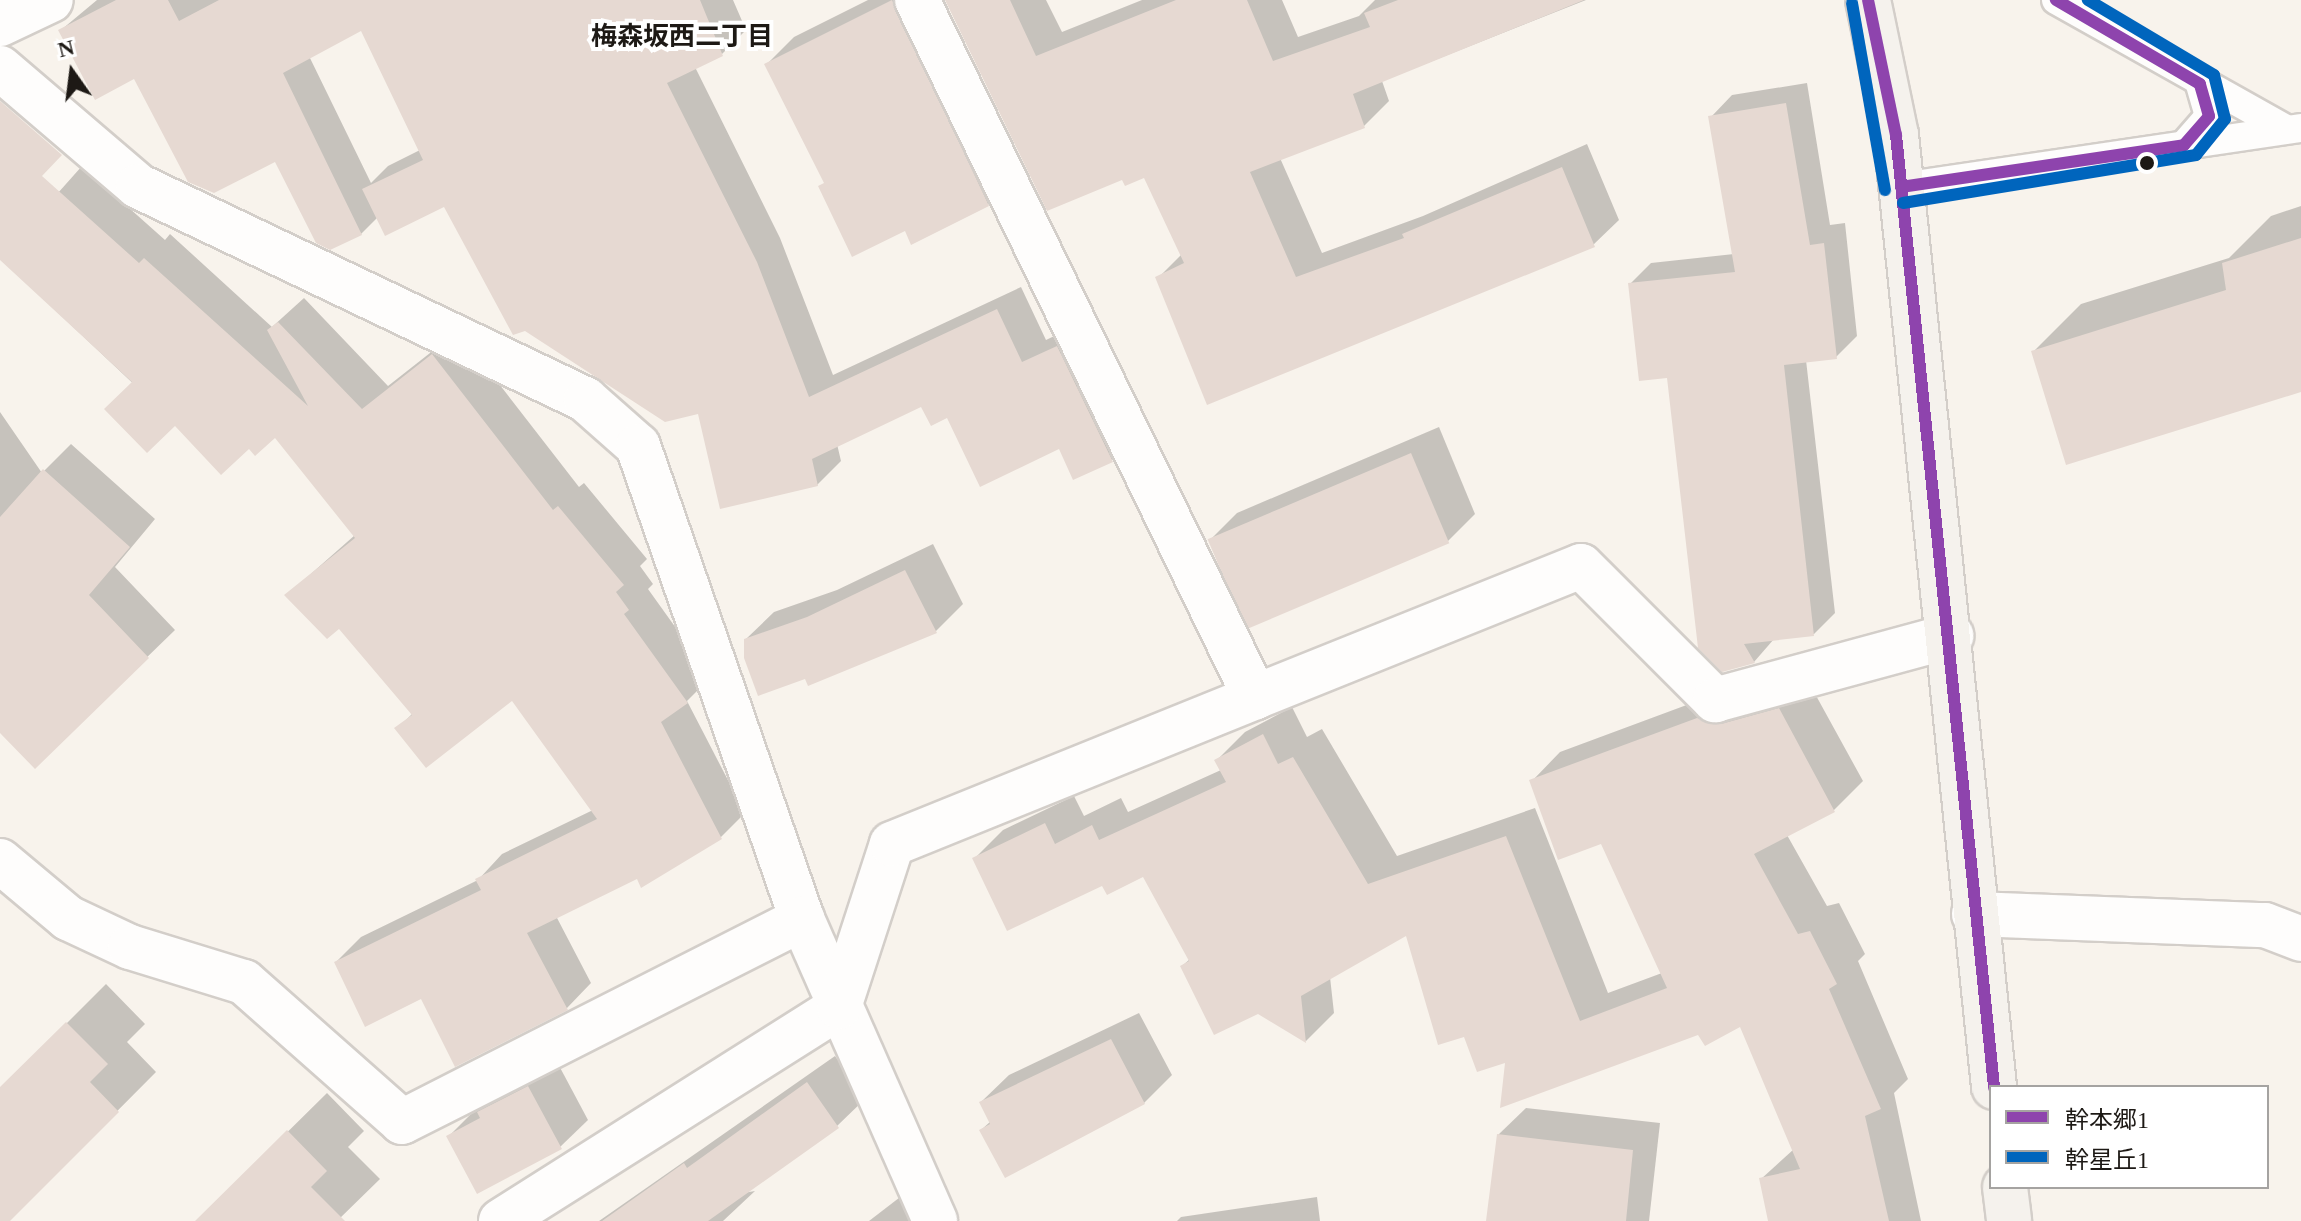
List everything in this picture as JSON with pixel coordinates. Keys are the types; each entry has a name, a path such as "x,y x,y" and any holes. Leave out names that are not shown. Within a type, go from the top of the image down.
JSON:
{"main road":[{"path":"1868,0 1901,187 1951,636 1974,914 1994,1085"},
{"path":"2005,1189 2009,1221"}],"street":[{"path":"0,24 51,0"},
{"path":"917,0 1255,697"},
{"path":"0,68 138,186 586,400 638,446 802,919 935,1221"},
{"path":"501,1221 839,1007 892,844 1255,697 1581,566 1715,700 1951,636"},
{"path":"0,861 68,918 130,947 244,982 402,1122 802,919"},
{"path":"1974,914 2265,925 2301,939"}],"lane":[{"path":"2056,0 2200,84 2293,129"},
{"path":"2184,145 2209,116 2200,84"},
{"path":"1901,187 2293,129"}],"building":[{"path":"116,0 168,0 179,21 219,0 700,0 723,56 667,83 757,262 809,397 997,309 1022,362 1057,346 1113,462 1073,480 1059,449 980,487 947,418 931,426 921,407 812,459 818,486 720,509 698,414 665,422 525,331 513,335 444,207 385,236 362,189 423,160 361,31 283,73 362,235 330,250 316,243 275,162 214,193 188,182 134,79 95,100 58,30"},
{"path":"892,0 989,206 911,245 905,231 852,257 818,186 824,183 764,64"},
{"path":"945,0 1010,0 1036,56 1176,0 1247,0 1273,61 1370,27 1364,13 1398,0 1584,0 1353,94 1365,128 1250,172 1296,277 1404,238 1402,234 1562,167 1595,247 1207,405 1155,277 1184,263 1144,178 1125,186 1122,180 1047,211"},
{"path":"0,101 62,155 42,176 139,263 144,258 308,406 267,330 278,322 362,409 432,354 553,510 558,506 624,585 616,592 629,610 624,614 688,703 661,722 722,839 641,888 637,879 527,933 568,1010 455,1067 421,999 365,1027 334,962 481,890 475,879 597,819 512,701 426,768 394,728 412,715 339,629 327,639 284,595 355,538 275,438 255,456 249,449 221,475 175,426 147,453 104,409 132,382 0,260"},
{"path":"1786,103 1810,245 1824,243 1837,359 1784,365 1814,636 1744,644 1755,663 1722,672 1698,648 1667,378 1639,381 1628,283 1735,272 1708,116"},
{"path":"2301,238 2301,392 2066,465 2031,351 2226,290 2222,263"},
{"path":"1411,453 1449,543 1246,630 1208,539"},
{"path":"43,469 130,547 89,595 149,658 35,769 0,733 0,517"},
{"path":"905,570 937,633 808,686 805,679 758,696 744,658 744,639 807,617"},
{"path":"1779,708 1835,812 1754,854 1798,934 1810,931 1837,984 1829,989 1881,1109 1865,1116 1889,1221 1768,1221 1759,1178 1800,1169 1740,1027 1705,1046 1698,1035 1500,1108 1505,1063 1477,1072 1464,1037 1438,1045 1406,936 1301,996 1306,1043 1258,1014 1214,1035 1180,966 1189,961 1143,877 1107,895 1102,886 1007,931 972,858 1045,823 1055,844 1092,825 1099,840 1226,782 1214,760 1263,734 1278,764 1293,757 1368,884 1506,836 1580,1021 1667,988 1601,844 1558,860 1529,780 1697,718 1721,724"},
{"path":"66,1022 108,1064 90,1082 119,1112 10,1221 0,1221 0,1087"},
{"path":"1111,1039 1145,1104 1005,1178 979,1130 990,1124 979,1102"},
{"path":"807,1082 839,1128 708,1221 602,1221 684,1163 687,1168"},
{"path":"528,1086 562,1149 477,1194 446,1136 480,1118 477,1112"},
{"path":"287,1130 327,1171 311,1187 345,1221 195,1221"},
{"path":"1497,1134 1633,1150 1626,1221 1486,1221"}],"transit line":[{"name":"幹本郷1","path":"1868,0 1896,135 1994,1085"},
{"name":"幹本郷1","path":"1901,187 2184,145 2209,116 2200,84 2056,0"},
{"name":"幹星丘1","path":"1903,203 2196,155 2225,119 2214,75 2088,0"},
{"name":"幹星丘1","path":"1852,3 1885,190"}],"district":[{"name":"梅森坂西二丁目","path":"682,37"}]}
